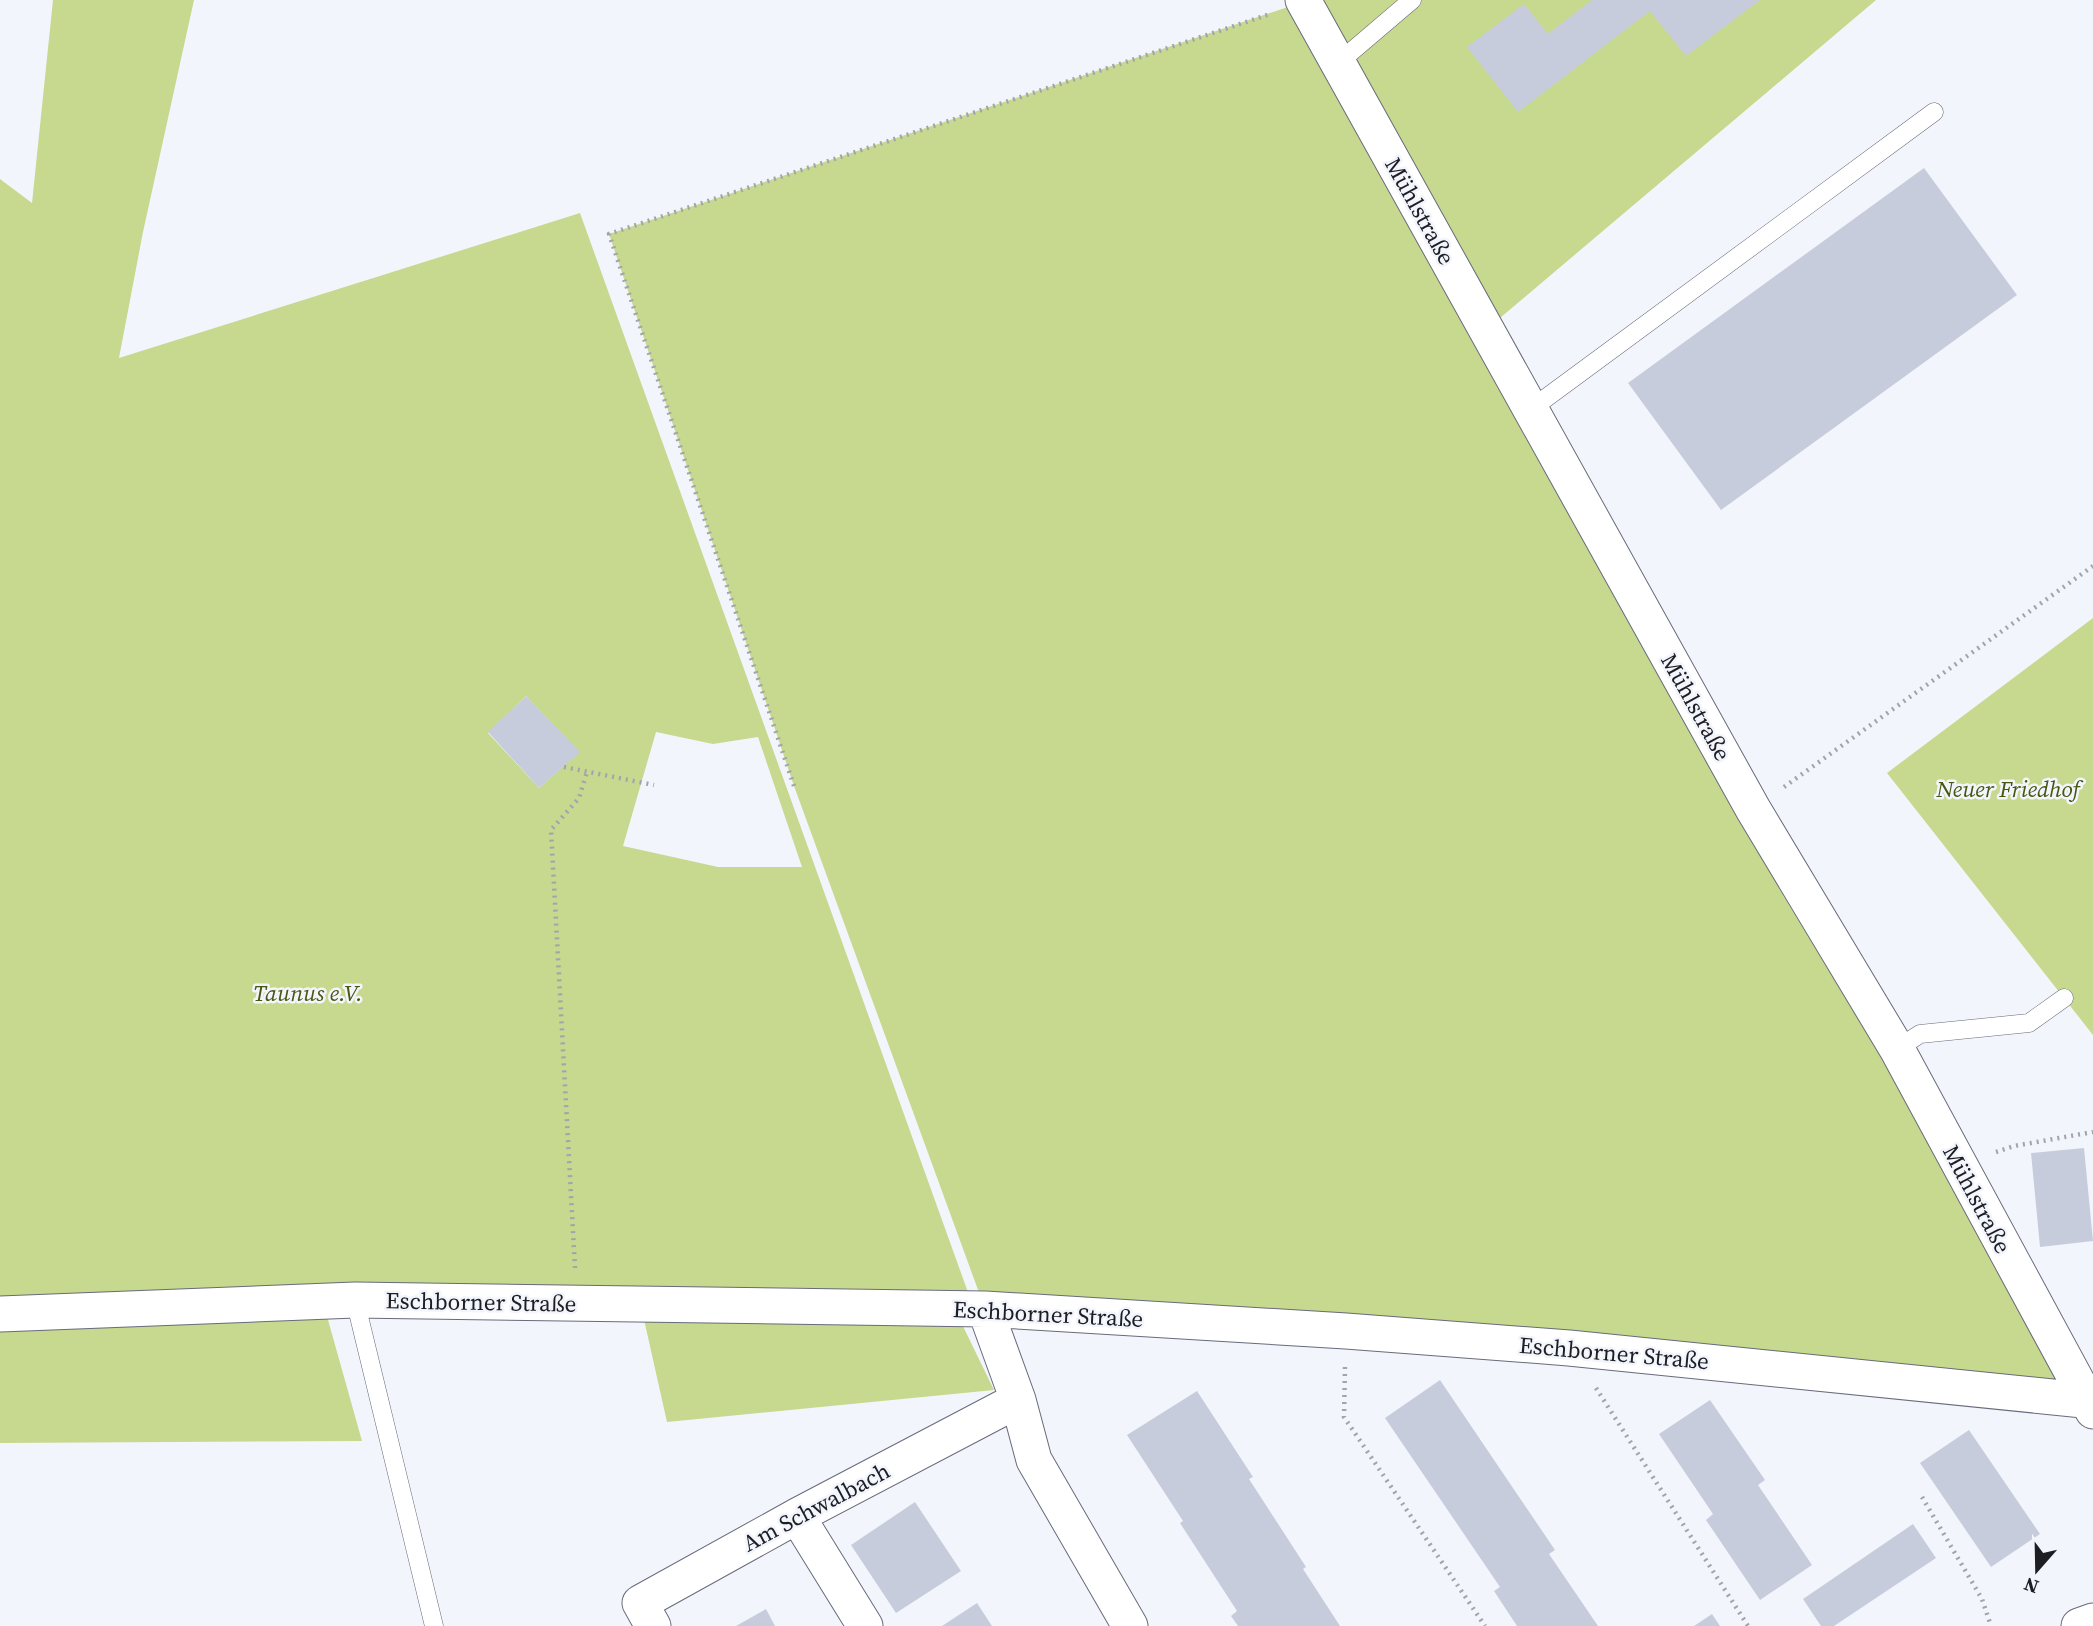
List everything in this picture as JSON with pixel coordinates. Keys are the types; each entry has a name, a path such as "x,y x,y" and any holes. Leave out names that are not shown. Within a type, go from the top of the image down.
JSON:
{"street":[{"name":"Mühlstraße","path":"1303,1 1753,809 1897,1049 2091,1404"},
{"name":"Eschborner Straße","path":"0,1314 355,1300 985,1309 1346,1331 1569,1348 2091,1404"},
{"path":"985,1309 1018,1400 1034,1460 1130,1626"},
{"name":"Am Schwalbach","path":"653,1626 640,1603 797,1516 1018,1400"},
{"path":"797,1516 865,1626"},
{"path":"2079,1626 2093,1621"}],"lane":[{"path":"1338,63 1412,0"},
{"path":"1531,410 1934,112"},
{"path":"1897,1049 1920,1034 2029,1023 2064,998"},
{"path":"355,1300 434,1626"}],"path":[{"path":"794,786 609,234 1303,1"},
{"path":"1753,809 2093,566"},
{"path":"564,767 654,785"},
{"path":"577,1303 551,830 579,798 587,772"},
{"path":"1958,1164 2014,1146 2093,1132"},
{"path":"1346,1331 1344,1417 1485,1626"},
{"path":"1569,1348 1748,1626"},
{"path":"1922,1497 1982,1599 1991,1626"}],"green space":[{"name":"Taunus e.V.","path":"53,0 194,0 143,232 119,358 580,213 974,1309 323,1302 362,1441 0,1443 0,179 32,203","holes":["526,696 579,752 539,788 488,733","656,732 713,744 758,737 802,867 718,867 623,846"]},
{"path":"1303,0 1876,0 1500,318 2087,1401 985,1309 794,786 609,234"},
{"name":"Neuer Friedhof","path":"2093,618 2093,1035 1887,773"},
{"path":"643,1315 958,1316 994,1390 667,1422"}],"building":[{"path":"1592,0 1760,0 1686,56 1650,11 1518,112 1467,47 1524,4 1548,34"},
{"path":"1924,168 2017,295 1721,510 1628,383"},
{"path":"526,696 580,752 539,788 488,732"},
{"path":"2084,1148 2093,1241 2040,1247 2031,1153"},
{"path":"1440,1380 1555,1550 1549,1554 1598,1626 1517,1626 1494,1591 1500,1587 1385,1418"},
{"path":"1197,1391 1253,1477 1249,1479 1306,1567 1303,1569 1340,1626 1238,1626 1231,1616 1237,1611 1127,1435"},
{"path":"1710,1400 1765,1480 1758,1485 1812,1565 1760,1600 1706,1520 1713,1514 1659,1434"},
{"path":"1969,1430 2040,1534 1991,1567 1920,1463"},
{"path":"915,1502 961,1571 896,1613 851,1545"},
{"path":"1913,1524 1936,1558 1834,1626 1821,1626 1803,1599"},
{"path":"977,1603 992,1626 942,1626"},
{"path":"766,1609 775,1626 736,1626"},
{"path":"1712,1614 1720,1626 1694,1626"}]}
